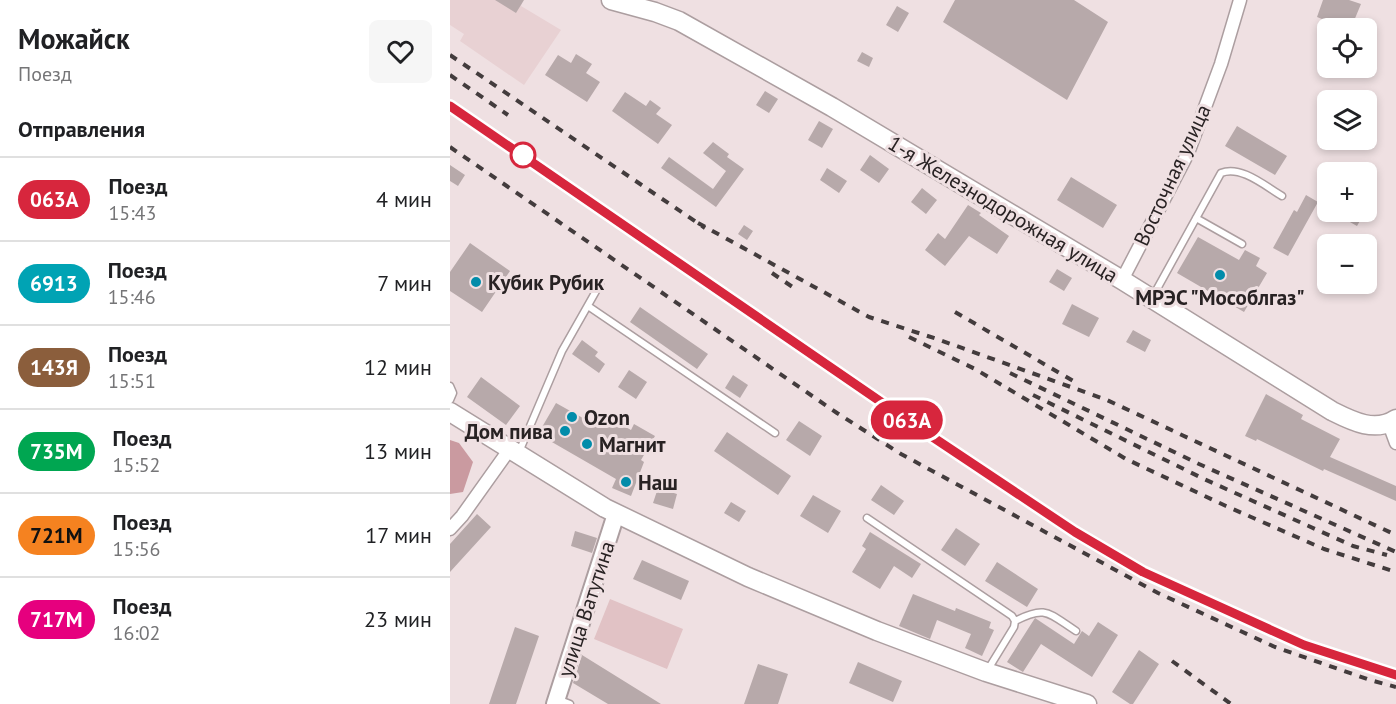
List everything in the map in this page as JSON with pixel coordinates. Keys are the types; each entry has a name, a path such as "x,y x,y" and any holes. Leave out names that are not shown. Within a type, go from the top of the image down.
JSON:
{"main road":[{"name":"1-я Железнодорожная улица","path":"611,0 668,16 832,106 1152,298 1332,411 1372,426 1392,421"},
{"path":"450,412 616,514 748,577 877,631 986,672 1087,704"}],"street":[{"name":"Восточная улица","path":"1122,280 1188,153 1221,64 1240,0"},
{"path":"1392,421 1396,443"},
{"path":"450,529 514,453"},
{"name":"улица Ватутина","path":"560,702 616,514"}],"lane":[{"path":"1152,298 1221,172 1227,170 1243,173 1282,196"},
{"path":"1196,218 1242,244"},
{"path":"514,453 562,351 600,284"},
{"path":"588,306 775,433"},
{"path":"450,386 453,393 450,400"},
{"path":"867,518 1005,610 1015,621"},
{"path":"1015,621 1030,613 1047,612 1076,631"},
{"path":"986,672 1014,627 1015,621"}],"shaded area":[{"path":"450,0 523,0 521,6 561,30 524,85 460,41 464,34 450,25"},
{"path":"450,440 459,443 473,462 463,492 450,494"},
{"path":"610,599 683,629 667,669 594,639"}],"building":[{"path":"495,0 524,0 516,13"},
{"path":"955,0 1074,0 1108,22 1067,100 943,22"},
{"path":"1323,0 1349,0 1361,4 1355,18 1317,17"},
{"path":"897,6 909,13 898,32 886,25"},
{"path":"862,52 873,58 869,67 857,61"},
{"path":"576,54 592,64 586,73 600,82 587,102 545,75 558,55 571,63"},
{"path":"765,91 778,99 769,113 756,105"},
{"path":"625,92 646,106 650,100 661,108 656,114 672,125 658,144 612,111"},
{"path":"819,121 833,129 822,148 808,140"},
{"path":"1237,126 1287,156 1275,175 1225,146"},
{"path":"713,142 729,154 727,157 744,169 716,207 661,168 669,157 713,189 726,171 703,153"},
{"path":"870,155 889,169 879,183 860,170"},
{"path":"450,165 465,175 458,186 450,181"},
{"path":"827,168 847,181 839,193 820,180"},
{"path":"1071,177 1117,205 1103,228 1057,200"},
{"path":"922,188 937,200 926,214 911,202"},
{"path":"1306,195 1317,201 1288,256 1273,248 1294,210 1297,212"},
{"path":"968,205 1009,236 997,254 969,236 945,266 925,250 938,233 945,239"},
{"path":"744,225 753,231 747,240 738,234"},
{"path":"1198,237 1239,260 1245,250 1260,258 1256,266 1267,273 1244,312 1177,273"},
{"name":"Кубик Рубик","path":"470,243 510,271 482,312 450,291 450,272"},
{"path":"1057,269 1072,278 1064,291 1049,282"},
{"path":"1072,304 1099,318 1089,337 1062,324"},
{"path":"640,307 708,354 697,369 630,322"},
{"path":"1133,330 1151,340 1145,352 1126,342"},
{"path":"582,340 598,352 595,356 605,364 599,373 572,354"},
{"path":"629,370 647,382 636,399 618,387"},
{"path":"733,375 748,385 740,398 725,388"},
{"path":"481,377 520,406 506,425 467,397"},
{"path":"1266,394 1303,415 1301,419 1340,439 1330,457 1396,486 1396,501 1324,469 1323,471 1257,439 1256,441 1245,436"},
{"path":"556,403 590,422 597,411 631,430 634,424 655,436 641,460 644,462 631,496 612,488 616,479 538,434"},
{"path":"799,421 822,436 810,456 786,440"},
{"path":"727,432 791,476 778,495 714,451"},
{"path":"881,485 904,501 894,515 871,500"},
{"path":"658,488 677,494 673,509 653,503"},
{"path":"813,495 841,511 828,533 800,516"},
{"path":"731,502 746,511 739,522 724,513"},
{"path":"477,514 491,527 450,572 450,544"},
{"path":"956,528 980,544 965,566 941,550"},
{"path":"575,531 597,538 592,553 571,546"},
{"path":"870,532 921,564 912,578 894,566 880,589 852,572 866,549 862,546"},
{"path":"642,560 689,581 681,600 633,579"},
{"path":"997,562 1038,589 1027,607 985,581"},
{"path":"913,594 955,611 956,608 991,622 989,628 994,630 982,656 965,648 971,634 937,620 930,639 899,626"},
{"path":"1035,618 1074,644 1082,631 1089,636 1098,622 1118,635 1092,677 1041,644 1023,672 1007,662"},
{"path":"515,627 539,636 516,704 489,704"},
{"path":"1139,650 1159,664 1133,704 1130,704 1112,692"},
{"path":"582,655 661,704 608,704 573,683"},
{"path":"858,662 902,681 893,702 849,683"},
{"path":"758,664 788,674 778,704 744,704"}],"railway":[{"path":"450,55 705,228"},
{"path":"450,75 508,115"},
{"path":"450,106 1075,533 1143,572 1304,645 1396,675"},
{"path":"450,147 837,413 901,454 1158,593 1275,647 1396,687"},
{"path":"698,223 869,317 1107,400 1396,535"},
{"path":"772,273 797,290"},
{"path":"955,312 1075,382"},
{"path":"909,337 975,369 1126,459 1324,549 1396,572"},
{"path":"1010,373 1199,464 1396,552"},
{"path":"1033,395 1204,479 1353,546 1387,555"},
{"path":"1172,661 1231,704"}],"train":[{"name":"063А","path":"450,106 919,428 1075,532 1143,572 1304,645 1396,675"}],"place":[{"name":"МРЭС \"Мособлгаз\"","path":"1220,275"},
{"name":"Кубик Рубик","path":"476,282"},
{"name":"Ozon","path":"572,417"},
{"name":"Дом пива","path":"565,431"},
{"name":"Магнит","path":"587,444"},
{"name":"Наш","path":"626,482"}]}
